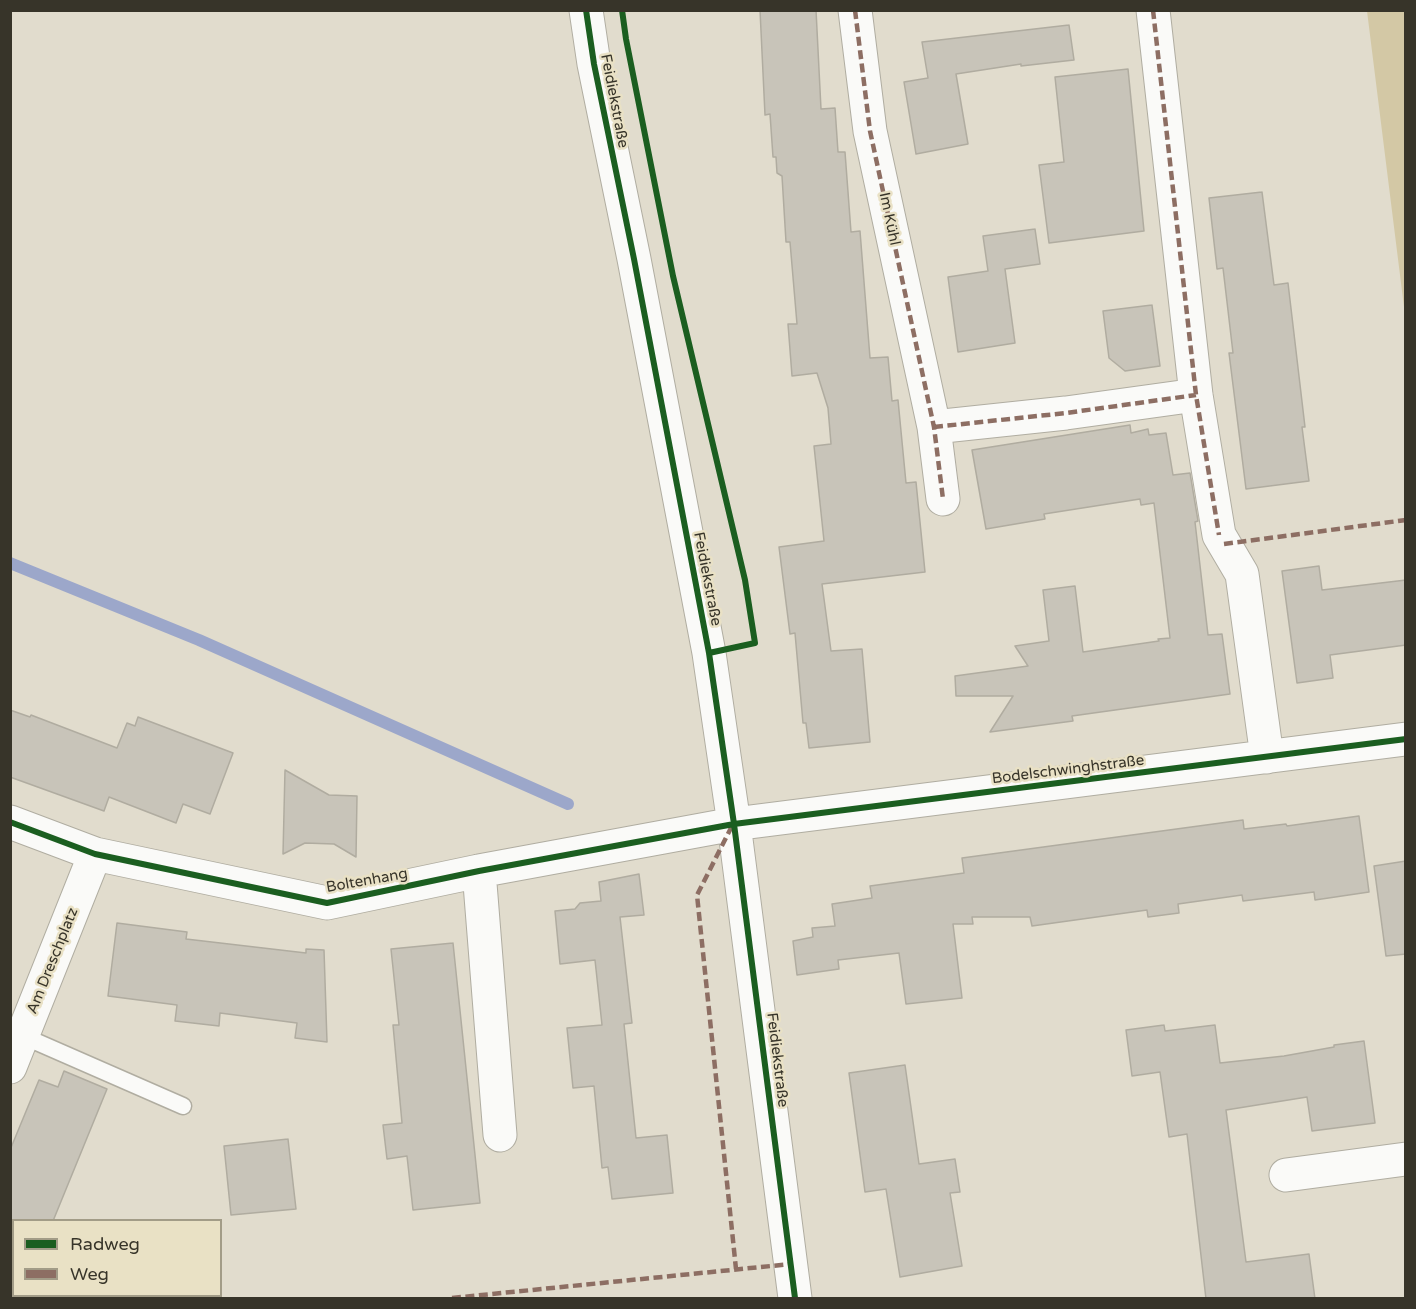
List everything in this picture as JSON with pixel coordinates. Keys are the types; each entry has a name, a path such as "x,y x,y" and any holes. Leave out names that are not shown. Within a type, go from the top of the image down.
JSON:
{"street":[{"name":"Feidiekstraße","path":"586,10 594,64 634,259 709,653 734,824 795,1299"},
{"name":"Im Kühl","path":"855,10 870,131 934,427 943,499"},
{"path":"1153,10 1196,395 1220,535 1242,574 1267,757"},
{"path":"934,427 1066,413 1196,395"},
{"name":"Bodelschwinghstraße","path":"734,824 1406,739"},
{"name":"Boltenhang","path":"10,822 95,854 327,903 479,871 734,824"},
{"name":"Am Dreschplatz","path":"10,1067 95,854"},
{"path":"479,871 500,1135"},
{"path":"1286,1175 1406,1159"}],"lane":[{"path":"23,1036 183,1106"}],"shaded area":[{"path":"1367,11 1405,11 1405,315"}],"building":[{"path":"760,10 816,10 821,109 835,108 838,152 845,152 851,232 860,231 870,358 888,357 892,401 898,400 906,483 916,482 925,572 822,584 831,651 862,649 870,742 809,748 806,723 803,723 795,633 790,634 779,547 824,541 814,446 831,444 828,408 817,373 792,376 788,324 797,324 790,242 786,242 782,176 777,173 776,157 773,157 770,114 765,115"},
{"path":"1069,25 1074,60 1021,66 1021,64 956,74 968,144 916,154 904,82 928,78 922,42"},
{"path":"1128,69 1144,231 1049,243 1039,165 1064,162 1055,77"},
{"path":"1262,192 1274,285 1288,283 1309,481 1246,489 1229,353 1233,353 1223,268 1217,269 1209,198"},
{"path":"1035,229 1040,264 1005,269 1015,343 958,352 948,277 988,271 983,236"},
{"path":"1152,305 1160,366 1125,371 1109,358 1103,311"},
{"path":"1130,425 1131,433 1148,429 1149,435 1166,433 1173,475 1190,473 1198,521 1195,522 1208,635 1222,634 1230,694 1072,716 1073,721 990,732 1013,696 956,696 955,676 1028,666 1015,646 1049,641 1043,590 1075,586 1083,652 1170,638 1154,503 1141,505 1140,499 1044,514 1045,519 986,529 972,450"},
{"path":"1319,566 1322,590 1406,580 1406,645 1330,655 1333,678 1297,683 1282,571"},
{"path":"10,710 30,717 31,715 117,748 127,723 135,726 138,717 233,753 210,814 183,804 176,823 109,797 104,811 10,777"},
{"path":"285,770 329,795 357,796 356,857 334,844 305,843 283,854"},
{"path":"1359,816 1369,892 1315,900 1314,892 1243,901 1242,895 1178,904 1179,913 1148,917 1147,910 1032,926 1030,917 972,917 973,924 953,924 962,998 906,1004 899,953 838,960 839,969 797,975 793,941 813,937 812,928 835,926 832,904 872,898 870,886 964,873 962,858 1243,820 1244,829 1286,824 1287,826"},
{"path":"1406,861 1406,954 1386,956 1374,866"},
{"path":"639,874 644,915 620,917 632,1023 624,1024 636,1138 667,1135 673,1193 612,1199 608,1167 602,1168 594,1086 573,1088 567,1028 602,1025 595,960 560,964 555,911 575,909 580,903 601,901 599,882"},
{"path":"117,923 187,932 186,939 306,953 306,949 324,950 327,1042 295,1038 297,1023 220,1013 219,1026 175,1021 177,1005 108,996"},
{"path":"453,943 480,1203 413,1210 407,1156 387,1159 383,1125 402,1123 393,1025 399,1025 391,949"},
{"path":"1164,1025 1165,1031 1215,1025 1220,1063 1284,1056 1364,1041 1375,1123 1312,1131 1307,1097 1226,1110 1246,1262 1309,1254 1315,1299 1206,1299 1187,1134 1169,1137 1160,1072 1132,1076 1126,1030"},
{"path":"905,1065 919,1164 955,1159 960,1192 950,1193 962,1266 900,1277 886,1189 865,1192 849,1073"},
{"path":"64,1071 107,1089 54,1219 12,1219 10,1221 10,1150 39,1080 58,1087"},
{"path":"288,1139 296,1209 231,1215 224,1146"}],"waterway":[{"path":"10,563 199,640 568,804"}],"marked path":[{"path":"855,10 870,131 934,427 943,499"},
{"path":"1153,10 1196,395 1219,535"},
{"path":"934,427 1066,413 1196,395"},
{"path":"1224,544 1406,520"},
{"path":"732,826 697,895 736,1269"},
{"path":"452,1298 791,1264"}],"cycle path":[{"path":"586,10 594,64 634,259 709,653 734,824 795,1298"},
{"path":"622,10 673,276 745,580 755,643 709,653"},
{"path":"10,822 95,854 327,903 479,871 734,824 1406,739"}]}
